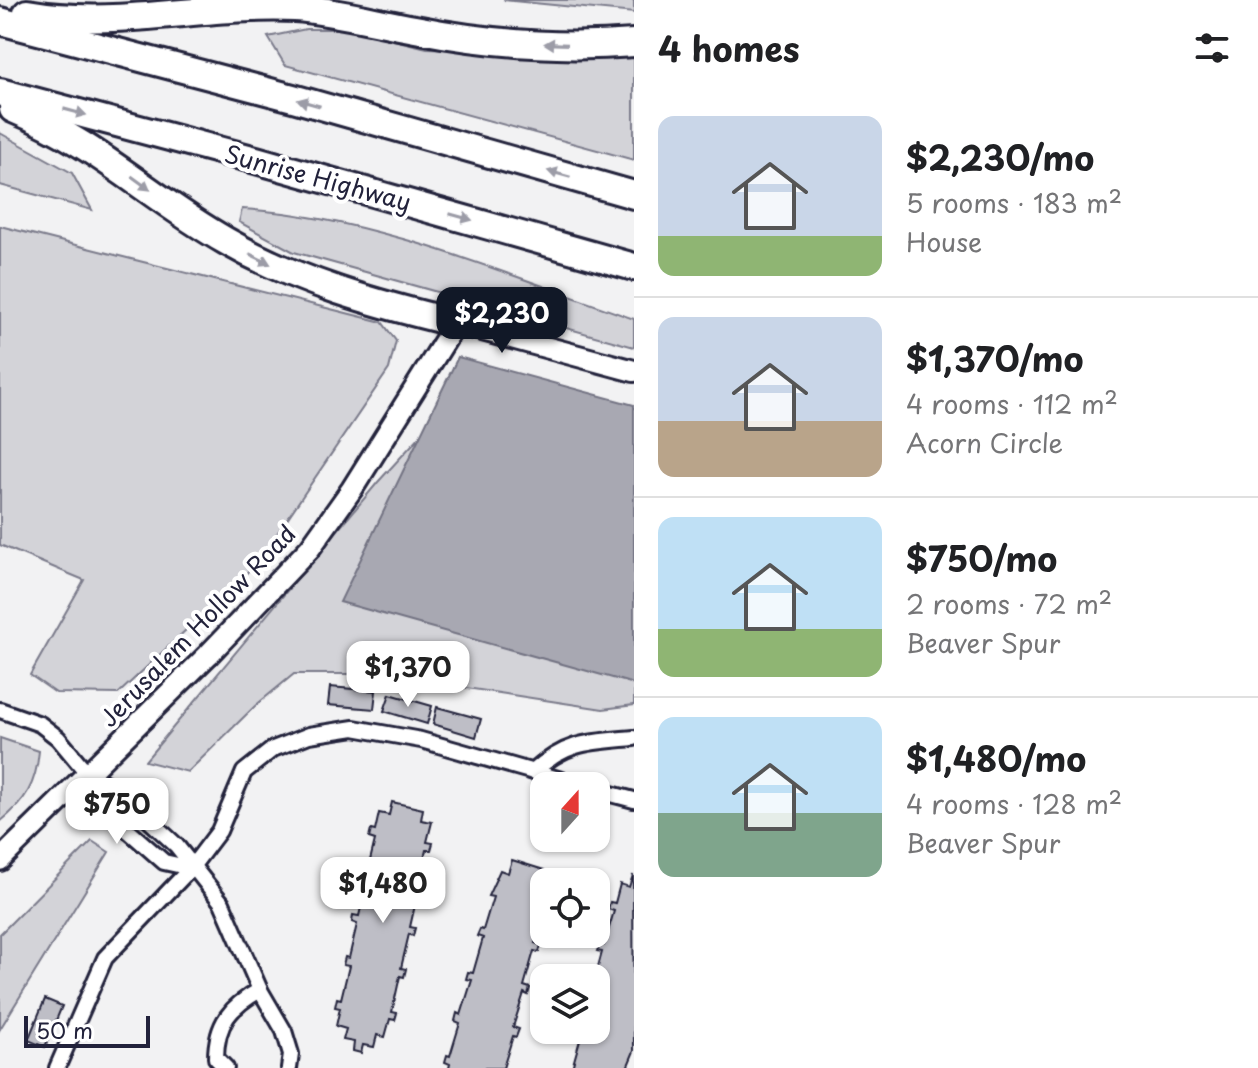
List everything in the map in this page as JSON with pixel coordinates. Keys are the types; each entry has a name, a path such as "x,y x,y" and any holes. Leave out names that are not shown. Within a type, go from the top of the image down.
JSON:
{"highway":[{"path":"0,7 49,17 95,20 295,8 475,38 569,45 634,43"},
{"path":"0,21 308,102 634,195"},
{"name":"Sunrise Highway","path":"0,92 256,160 634,267"},
{"path":"0,104 57,128 93,149 208,230 266,263 357,296 456,323"}],"street":[{"path":"456,323 634,371"},
{"name":"Jerusalem Hollow Road","path":"0,860 310,548 352,489 456,323"},
{"path":"0,710 40,724 71,750 88,774 99,805 164,862 191,868"},
{"path":"57,1068 105,958 191,868 219,831 244,772 273,749 309,735 354,728 421,740 533,772 555,752 583,742 634,738"},
{"path":"88,774 115,789 176,845 191,868 222,903 260,990 284,1031 291,1054 289,1068"},
{"path":"610,794 634,800"},
{"path":"122,825 136,808"},
{"path":"226,1068 216,1058 216,1036 224,1019 240,1001 260,990"}],"shaded area":[{"path":"503,0 634,0 634,13"},
{"path":"306,29 348,29 427,48 634,55 634,160 285,65 268,37"},
{"path":"0,133 72,173 92,210 0,185"},
{"path":"242,209 341,223 441,250 490,267 634,319 634,347 294,252 239,222"},
{"path":"0,226 382,322 396,341 389,369 257,563 118,694 56,693 30,675 84,580 0,545"},
{"path":"458,357 634,405 634,684 340,602"},
{"path":"466,386 634,625 634,705 603,709 375,674 294,674 255,706 188,772 145,761 378,482"},
{"path":"0,738 39,751 28,791 17,807 0,822"},
{"path":"92,841 109,852 0,1029 0,934"}],"building":[{"path":"330,687 376,691 374,709 328,705"},
{"path":"390,694 432,706 427,724 384,711"},
{"path":"437,707 481,719 476,737 433,724"},
{"path":"392,802 423,809 421,820 432,822 427,842 433,843 431,850 426,850 418,884 424,885 422,893 418,892 410,927 415,928 413,936 409,934 401,968 406,969 404,977 400,976 392,1012 397,1013 395,1020 390,1019 385,1037 377,1035 374,1047 363,1045 361,1053 353,1051 354,1042 343,1040 346,1029 336,1026 340,1008 335,1007 337,998 341,999 349,966 343,965 345,957 349,958 357,924 352,922 353,915 359,916 367,881 360,879 362,872 367,873 375,840 369,838 371,830 375,831 379,813 389,815"},
{"path":"512,860 538,868 530,868 530,948 540,948 539,952 534,951 524,986 530,988 528,995 524,993 513,1027 519,1029 516,1037 513,1036 503,1068 449,1068 450,1064 445,1062 447,1055 450,1056 460,1023 455,1021 457,1013 461,1015 472,980 466,979 468,972 473,973 483,938 477,936 480,929 483,930 493,897 488,896 500,870 508,873"},
{"path":"633,875 634,1051 627,1068 572,1068 579,1044 610,1044 610,964 599,964 602,952 597,951 598,948 610,948 610,925 614,911 610,910 610,902 615,903 620,884 629,887"},
{"path":"45,999 62,1006 45,1047 28,1040"}]}
